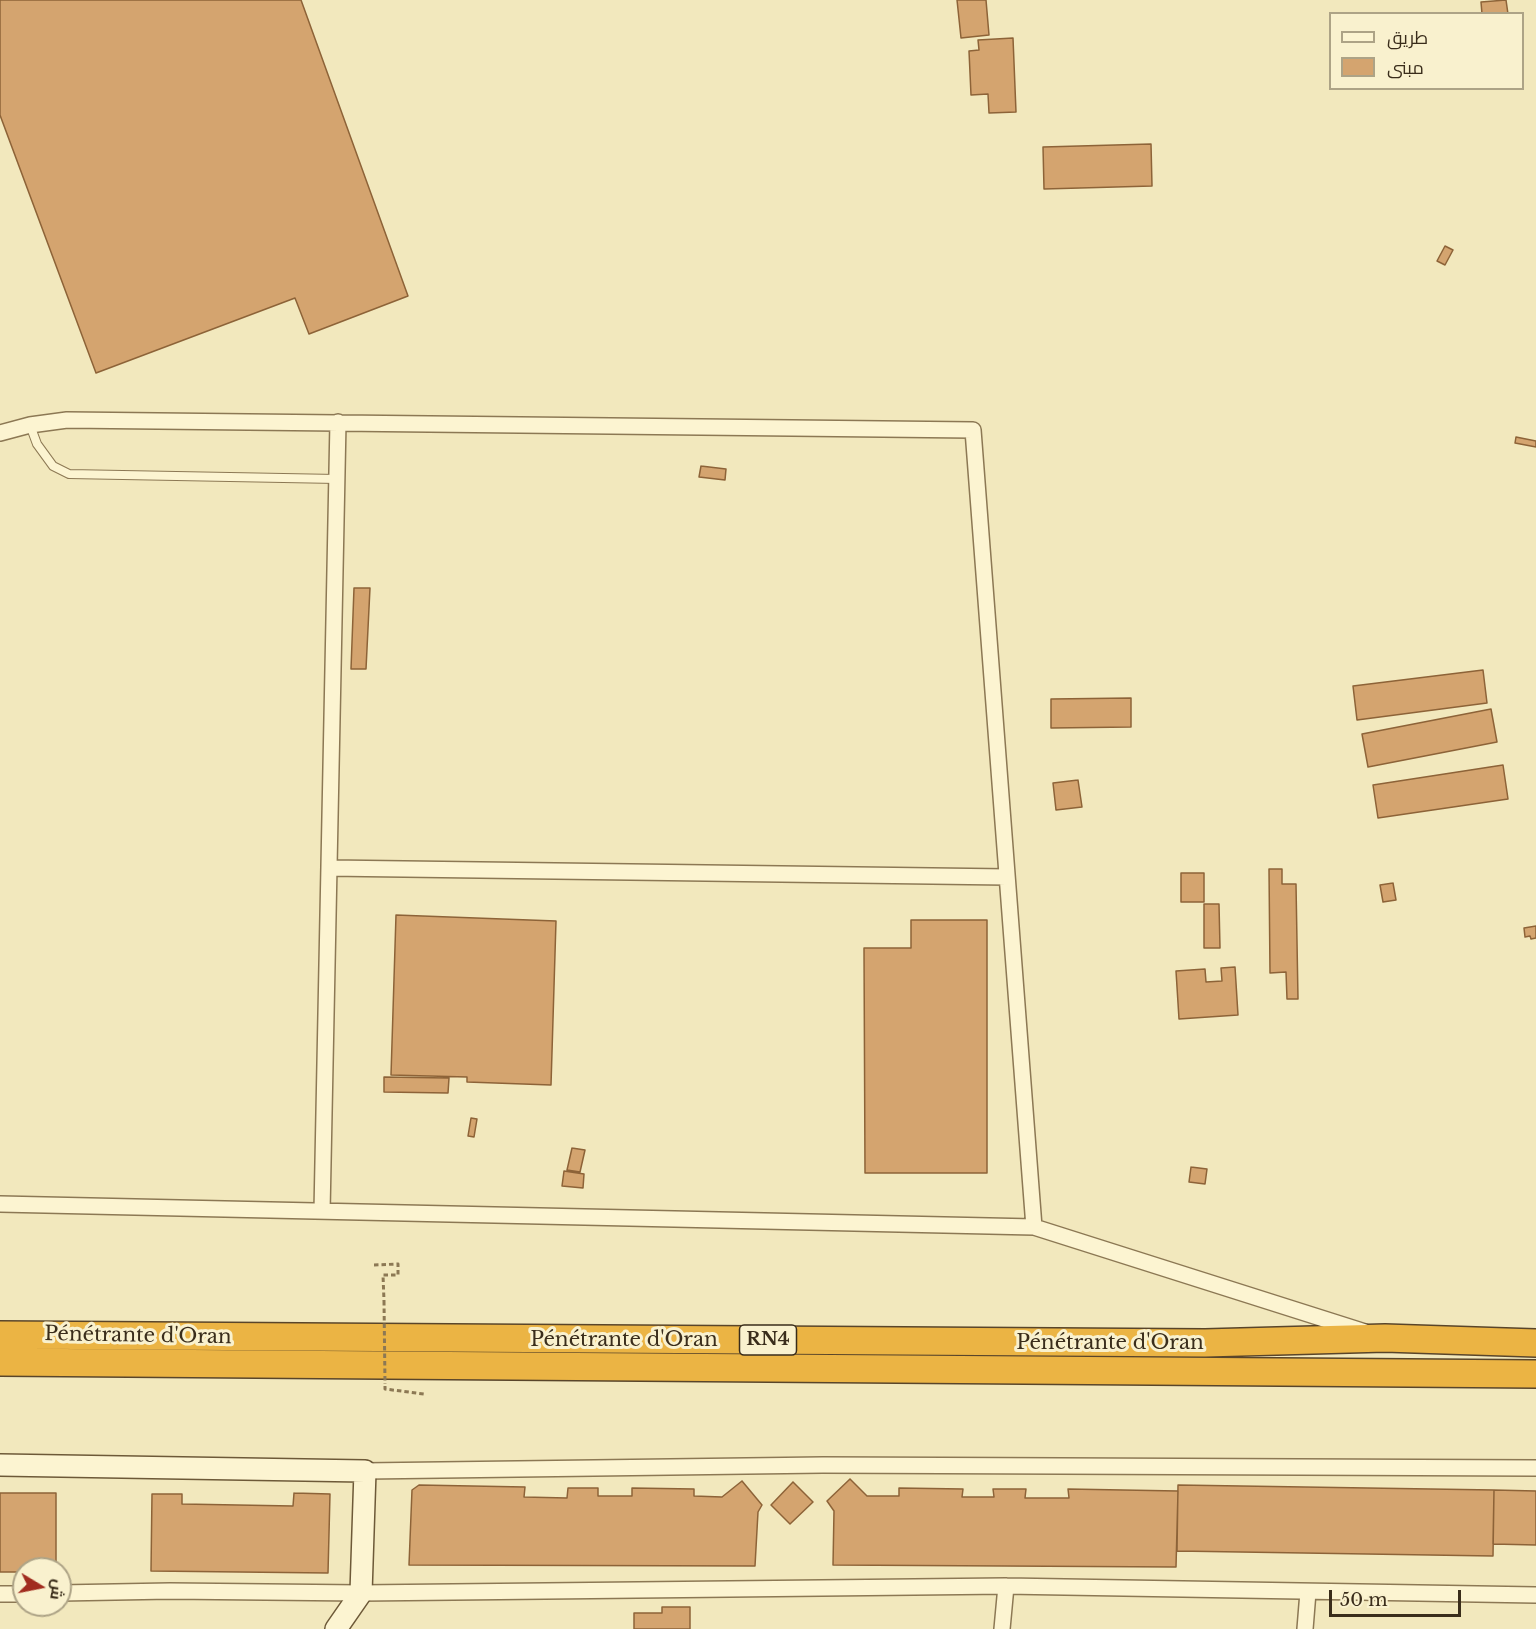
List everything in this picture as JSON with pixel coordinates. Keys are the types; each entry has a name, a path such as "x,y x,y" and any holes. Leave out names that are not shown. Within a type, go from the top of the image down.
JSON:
{"highway":[{"name":"Pénétrante d'Oran","path":"0,1335 1181,1343 1385,1338 1536,1344"},
{"name":"Pénétrante d'Oran","path":"0,1362 1536,1374"}],"street":[{"path":"0,433 67,420 973,430 1034,1227"},
{"path":"322,1211 338,422"},
{"path":"329,868 1007,877"},
{"path":"0,1204 1034,1227 1385,1338"},
{"path":"0,1465 365,1471 824,1465 1536,1468"},
{"path":"336,1629 361,1593 365,1471"},
{"path":"1002,1629 1006,1586"},
{"path":"72,1593 170,1591 361,1593 1006,1586 1536,1595"},
{"path":"1305,1629 1308,1592"}],"lane":[{"path":"30,426 37,444 53,466 69,474 337,479"}],"path":[{"path":"374,1265 398,1264 398,1275 383,1275 385,1389 424,1395"}],"building":[{"path":"0,0 301,0 408,296 309,334 295,298 96,373 0,115"},
{"path":"957,0 986,0 989,35 961,38"},
{"path":"1506,0 1508,12 1482,12 1481,2"},
{"path":"1013,38 1016,112 989,113 988,94 971,95 969,51 979,50 978,40"},
{"path":"1151,144 1152,186 1044,189 1043,147"},
{"path":"1445,246 1453,250 1445,265 1437,261"},
{"path":"1516,437 1536,441 1536,447 1515,443"},
{"path":"701,466 726,469 725,480 699,477"},
{"path":"354,588 370,588 366,669 351,669"},
{"path":"1483,670 1487,703 1357,720 1353,686"},
{"path":"1131,698 1131,727 1051,728 1051,699"},
{"path":"1491,709 1497,742 1368,767 1362,734"},
{"path":"1503,765 1508,799 1378,818 1373,785"},
{"path":"1078,780 1082,807 1056,810 1053,783"},
{"path":"1269,869 1282,869 1282,884 1296,884 1298,999 1287,999 1286,972 1270,973"},
{"path":"1181,873 1204,873 1204,902 1181,902"},
{"path":"1393,883 1396,900 1383,902 1380,885"},
{"path":"1204,904 1219,904 1220,948 1204,948"},
{"path":"396,915 556,921 551,1085 467,1082 467,1077 391,1075"},
{"path":"911,920 987,920 987,1173 865,1173 864,948 911,948"},
{"path":"1536,926 1536,938 1525,937 1524,928"},
{"path":"1235,967 1238,1015 1179,1019 1176,971 1205,969 1206,982 1222,981 1221,968"},
{"path":"384,1077 449,1078 448,1093 384,1092"},
{"path":"471,1118 477,1119 474,1137 468,1136"},
{"path":"572,1148 585,1150 580,1172 567,1170"},
{"path":"1191,1167 1207,1169 1205,1184 1189,1182"},
{"path":"564,1171 584,1174 583,1188 562,1186"},
{"path":"850,1479 867,1496 899,1496 899,1488 963,1489 962,1497 994,1497 993,1489 1026,1489 1025,1498 1069,1498 1068,1489 1178,1491 1176,1567 833,1565 834,1511 827,1501"},
{"path":"742,1481 762,1505 758,1512 755,1566 409,1565 412,1490 419,1485 525,1487 524,1497 567,1498 568,1488 598,1488 598,1496 632,1496 632,1488 694,1489 694,1496 722,1497"},
{"path":"793,1482 813,1502 790,1524 771,1505"},
{"path":"1178,1485 1494,1490 1493,1556 1177,1551"},
{"path":"1494,1490 1536,1491 1536,1545 1493,1544"},
{"path":"0,1493 56,1493 56,1557 12,1557 12,1572 0,1572"},
{"path":"294,1493 330,1494 328,1573 151,1571 152,1494 182,1494 182,1504 293,1506"},
{"path":"662,1607 690,1607 690,1629 634,1629 634,1613 662,1613"}]}
